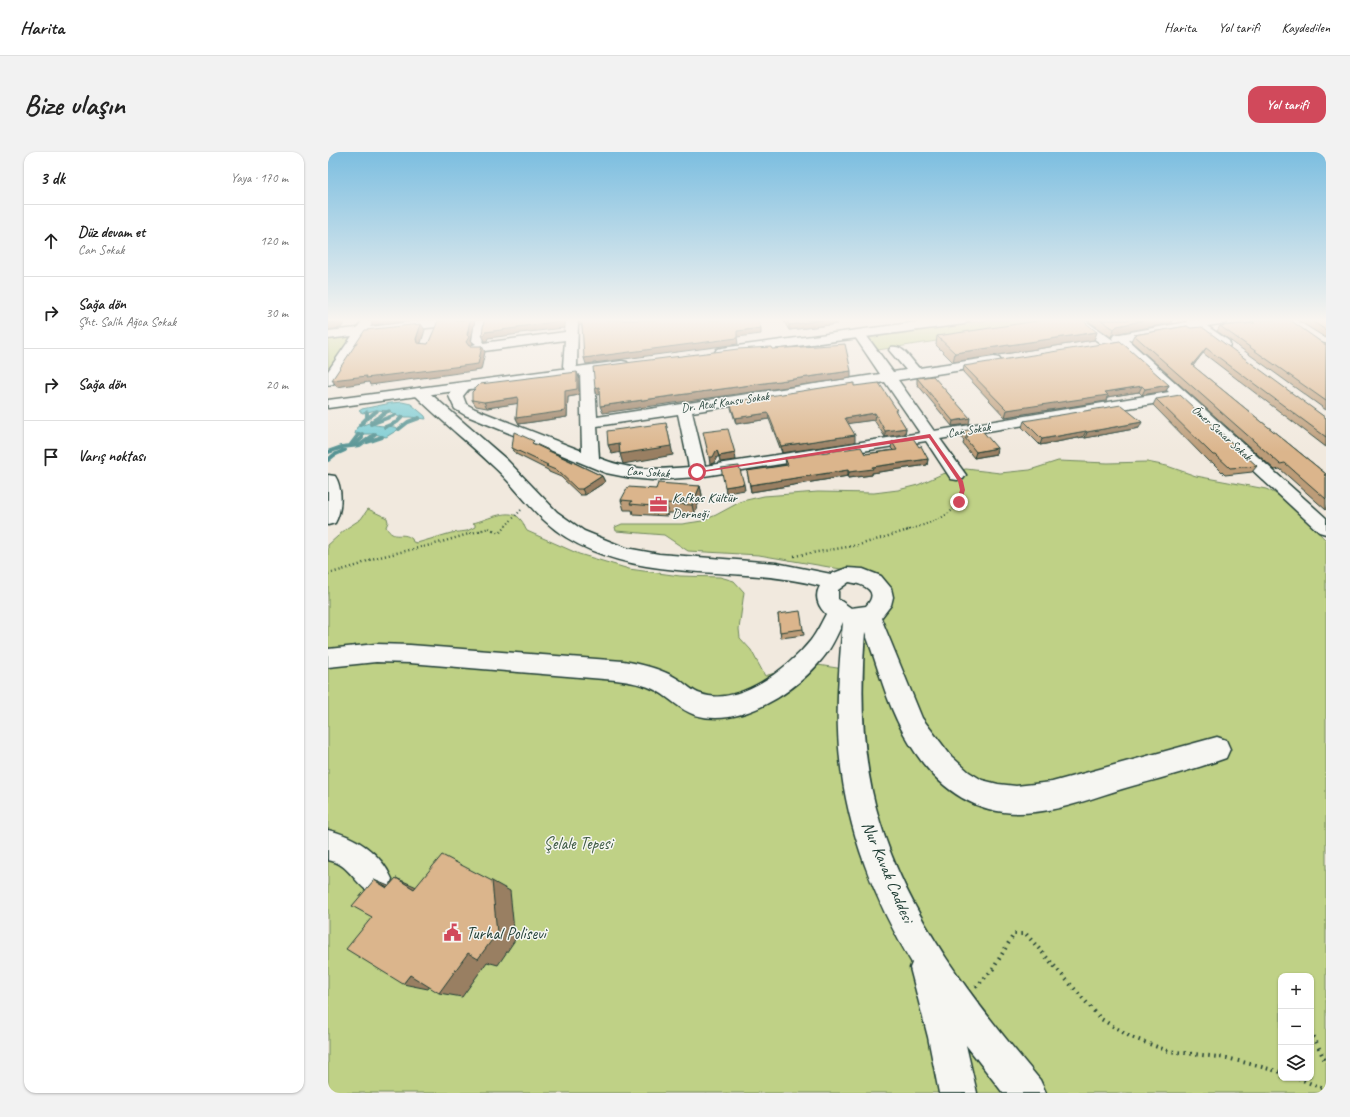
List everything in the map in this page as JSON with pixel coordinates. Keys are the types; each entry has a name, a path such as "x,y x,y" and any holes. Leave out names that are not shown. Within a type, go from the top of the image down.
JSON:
{"main road":[{"path":"328,381 340,364"},
{"path":"436,408 457,401 456,394 464,383 570,366 592,364"},
{"path":"328,397 587,370 616,364"},
{"path":"880,364 957,475"},
{"path":"908,364 916,374"},
{"name":"Dr. Atuf Kansu Sokak","path":"590,423 979,364"},
{"name":"Ömer Sunar Sokak","path":"1144,364 1326,528"},
{"path":"587,370 591,460"},
{"path":"328,404 421,388"},
{"path":"421,388 436,408 471,436 503,466 558,523 578,536 620,553 643,558 671,563 769,569 833,582"},
{"name":"Can Sokak","path":"457,401 464,409 478,416 612,469 630,473 673,474 698,472 930,436 1180,395"},
{"path":"684,408 698,472"},
{"path":"328,519 332,502 329,480"},
{"path":"328,658 376,653 410,654 616,670 639,673 658,679 696,704 728,708 751,700 790,675 816,650 826,635 854,614 878,608 882,602 883,596 878,583 872,579 856,575 847,575 833,582 829,587 827,594 828,600 854,614 882,646 902,703 913,725 938,762 967,787 979,793 1008,799 1035,799 1062,794 1217,748"},
{"name":"Nur Kavak Caddesi","path":"854,614 850,670 852,743 857,786 863,813 880,861 894,897 920,945 956,1001 995,1056 1027,1093"},
{"path":"328,845 340,846 352,852 377,879"},
{"path":"920,945 946,1037 958,1093"}],"path":[{"path":"769,569 774,561 778,559 864,544 908,531 945,516 954,509 961,499 962,485 957,475"},
{"path":"328,574 359,566 371,559 435,544 489,528 499,533 523,508"},
{"path":"956,1001 975,988 993,969 1014,934 1026,934 1101,1019 1131,1037 1168,1051 1228,1058 1278,1071"},
{"path":"1314,1037 1326,1063"},
{"path":"1305,1081 1326,1090"}],"green space":[{"path":"328,364 338,364 328,378"},
{"name":"Şelale Tepesi","path":"1058,461 1108,463 1147,462 1167,466 1196,476 1266,489 1283,498 1326,540 1326,1093 328,1093 328,545 347,528 361,519 368,509 387,518 388,522 386,527 392,534 405,535 412,539 413,542 417,543 451,533 467,531 475,527 475,524 473,523 498,515 511,514 517,516 523,522 527,531 579,554 629,569 680,576 720,577 734,581 744,592 739,629 740,638 751,650 765,676 778,672 792,661 850,670 855,616 878,608 864,573 759,555 688,551 664,535 616,531 615,527 622,524 682,524 702,521 742,501 764,496 818,492 874,493 898,490 918,485 942,474 966,469 1000,473 1030,470"}],"water":[{"path":"402,402 411,404 425,416 426,419 399,417 389,411 376,410 363,413 359,411 362,409"},
{"path":"369,423 399,429 386,437 375,434 355,434 357,427"}],"building":[{"path":"343,364 478,364 366,378 367,376 332,380"},
{"path":"618,364 849,364 851,371 600,406 599,387 595,388 593,367"},
{"path":"977,364 1146,364 1169,385 1145,389 1142,386 1105,392 1108,395 1007,410 964,366"},
{"path":"1167,364 1193,364 1192,365 1326,474 1324,475 1326,476 1326,499 1285,463 1280,464"},
{"path":"1227,364 1252,364 1326,418 1326,437"},
{"path":"1274,364 1326,364 1326,401"},
{"path":"577,372 577,389 565,391 565,411 516,418 518,397 484,402 472,400 472,392 480,384"},
{"path":"933,376 970,418 953,421 917,378"},
{"path":"854,383 854,386 879,383 897,410 895,410 906,428 885,431 875,413 845,418 855,435 781,446 768,413 735,418 730,402"},
{"path":"1180,395 1257,466 1230,468 1216,455 1213,455 1156,399"},
{"path":"1121,405 1142,422 1042,439 1024,421"},
{"path":"666,423 671,446 620,454 619,443 608,445 607,431"},
{"path":"980,428 997,448 976,452 965,438 968,438 962,431"},
{"path":"728,429 735,453 719,456 717,450 713,457 709,457 703,432"},
{"path":"514,432 534,441 532,443 602,476 582,489 577,489 558,471 512,448"},
{"path":"913,438 919,447 921,446 928,459 872,467 873,469 849,472 848,470 750,485 747,471 788,465 785,458 861,447 865,454 897,450 892,442"},
{"path":"739,466 744,484 725,487 721,468"},
{"path":"658,483 700,486 692,505 666,503 664,507 630,504 632,501 621,500 628,487 656,489"},
{"path":"800,611 803,629 780,632 778,614"},
{"name":"Turhal Polisevi","path":"442,855 492,881 497,933 478,959 468,953 439,993 410,975 403,984 346,949 372,917 352,906 374,880 387,888 396,878 414,889"}],"waterway":[{"path":"373,414 377,411"},
{"path":"382,414 389,411"},
{"path":"360,425 367,418 367,412"},
{"path":"368,418 374,413"},
{"path":"371,422 385,413"},
{"path":"371,424 395,415"},
{"path":"385,427 397,422 402,417"},
{"path":"399,429 408,422 419,418"},
{"path":"350,446 359,434"},
{"path":"354,445 362,438 362,434"},
{"path":"328,452 342,447 360,445 375,434"},
{"path":"367,442 382,437"},
{"path":"328,460 334,455 345,450"}],"place":[{"name":"Kafkas Kültür Derneği","path":"659,505"},
{"name":"Turhal Polisevi","path":"453,933"}],"route":[{"path":"697,472 930,436 957,475 962,485 962,495 959,502"}]}
